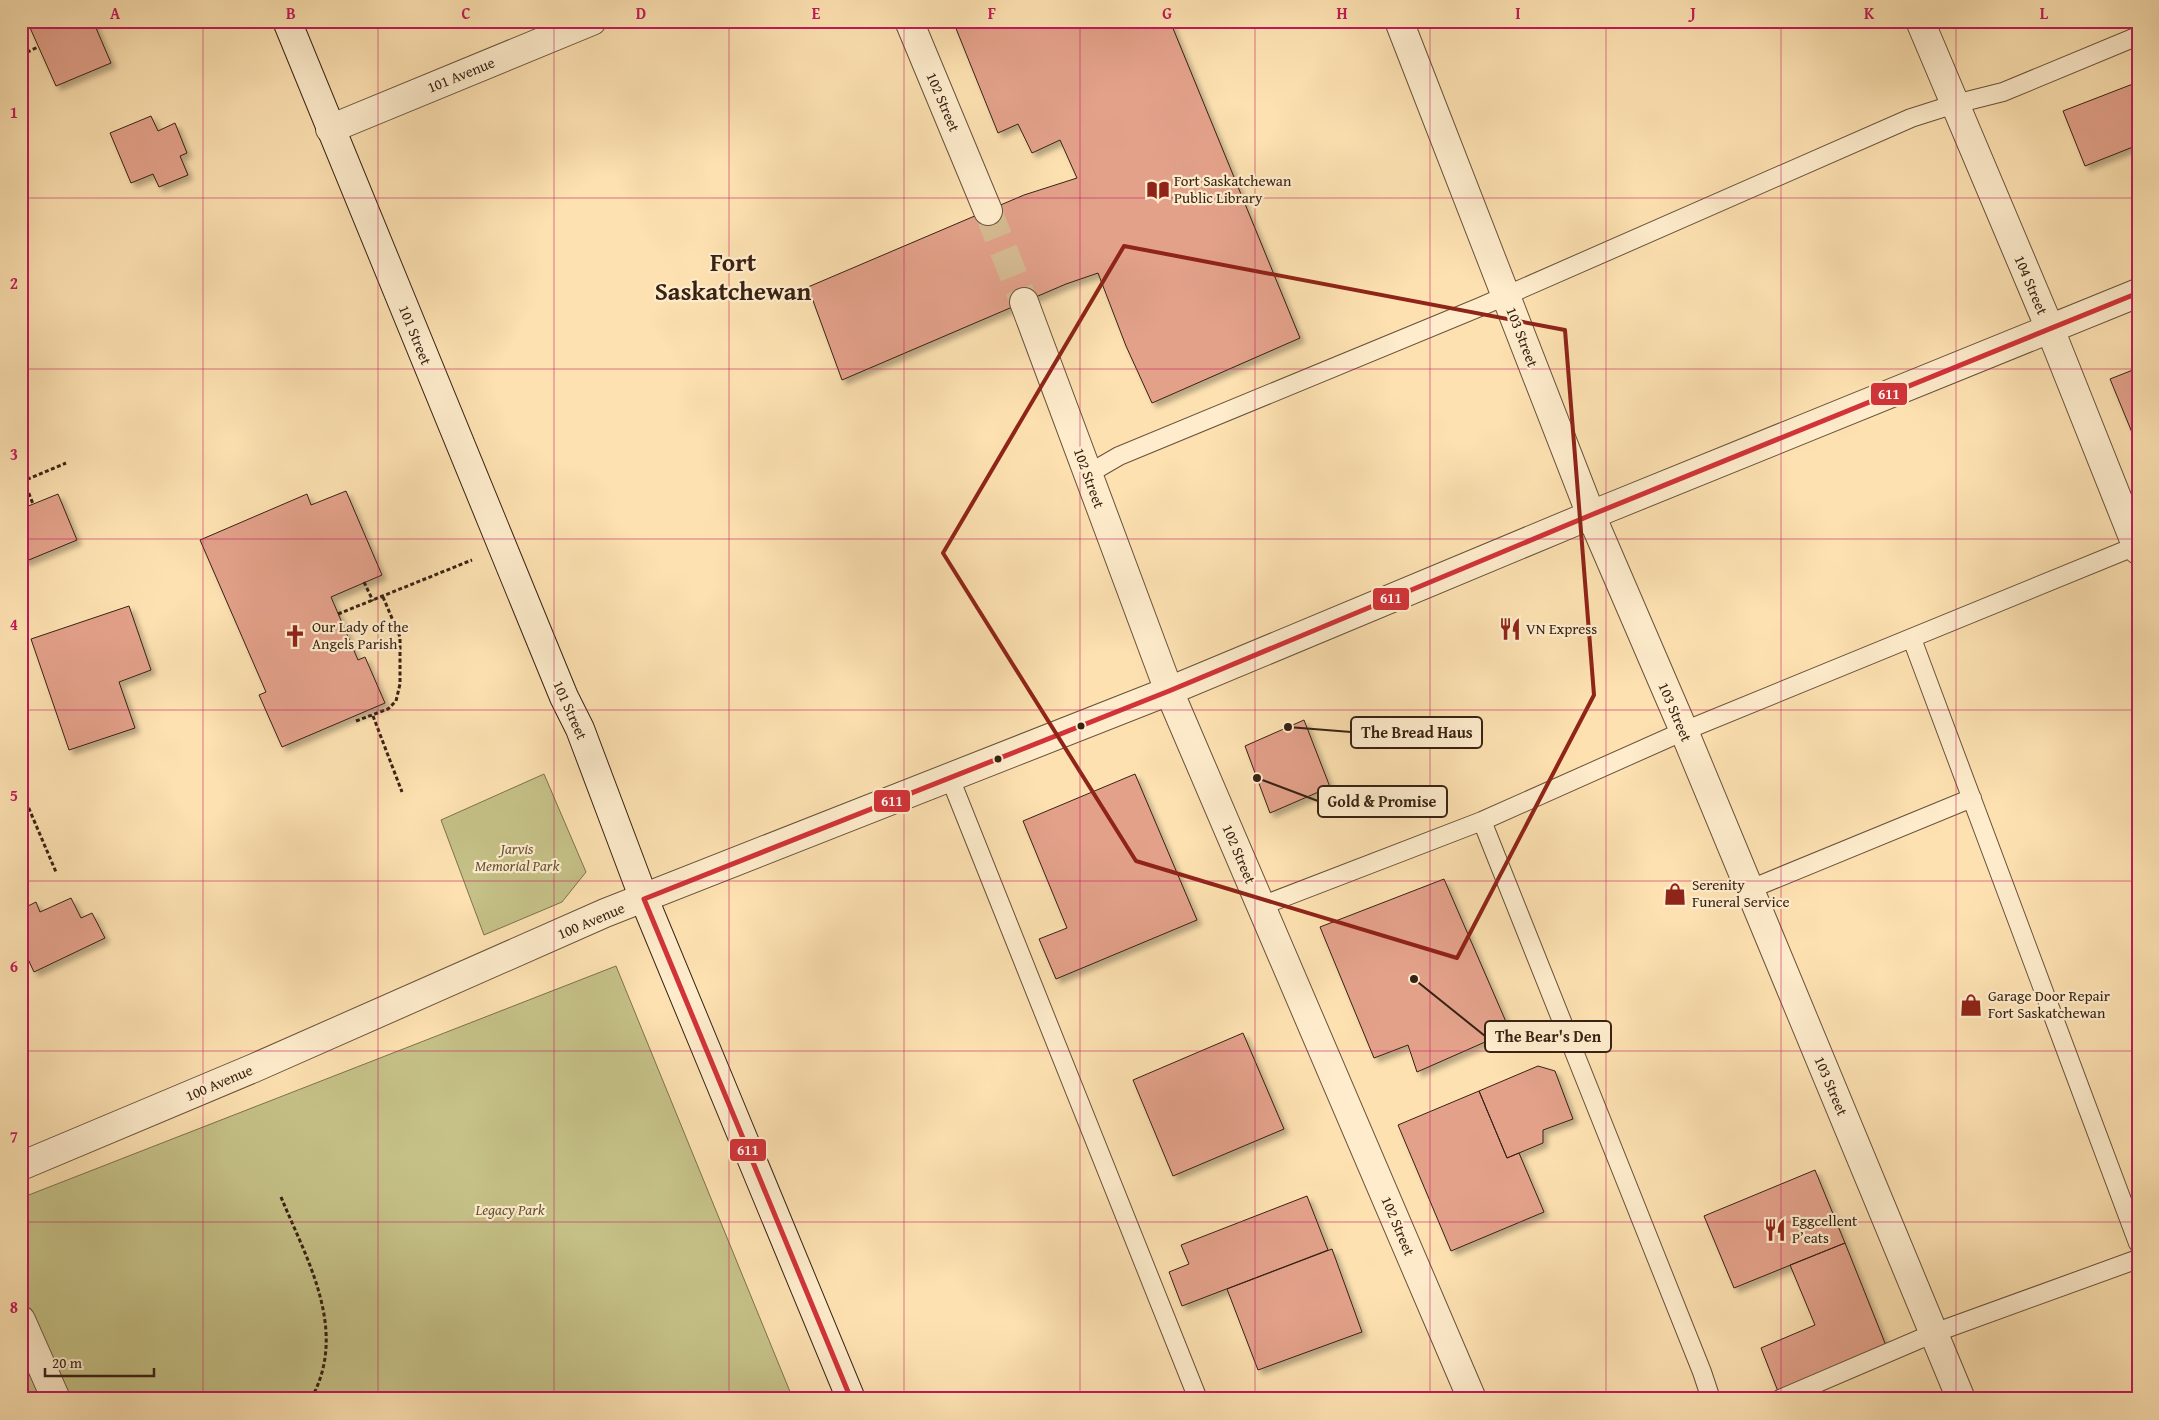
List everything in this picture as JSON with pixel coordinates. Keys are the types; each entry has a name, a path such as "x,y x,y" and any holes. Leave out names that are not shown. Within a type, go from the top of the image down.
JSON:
{"street":[{"name":"101 Street","path":"287,21 564,697 580,729 644,899 851,1399"},
{"name":"101 Avenue","path":"330,128 592,21"},
{"name":"102 Street","path":"909,21 988,210"},
{"name":"103 Street","path":"1399,21 1590,515 1684,731 1748,890 1961,1399"},
{"name":"104 Street","path":"1920,21 2050,329 2137,548"},
{"name":"100 Avenue","path":"21,1166 254,1068 605,914 1169,691 1590,515 2138,293"},
{"name":"102 Street","path":"1024,302 1169,691 1472,1399"},
{"path":"21,1320 56,1399"}],"lane":[{"path":"1088,474 1119,456 1506,296 1911,118 1955,104 2003,92 2138,36"},
{"path":"1261,906 1482,821 1684,731 2137,548"},
{"path":"1912,639 2138,1243"},
{"path":"950,778 1198,1399"},
{"path":"1748,890 1972,798"},
{"path":"1482,821 1702,1372 1711,1399"},
{"path":"1780,1399 1934,1333 2138,1259"}],"path":[{"path":"21,55 38,47"},
{"path":"34,504 22,481 66,463"},
{"path":"338,614 502,547"},
{"path":"364,582 373,601"},
{"path":"356,721 373,716 393,706 400,684 400,637 382,597"},
{"path":"373,716 402,792"},
{"path":"21,790 56,872"},
{"path":"281,1197 315,1279 326,1321 326,1346 323,1370 318,1387 311,1399"}],"highlighted area":[{"path":"1124,246 1565,330 1594,695 1457,958 1136,861 943,553"}],"green space":[{"name":"Jarvis Memorial Park","path":"544,774 586,872 562,902 484,935 441,820"},
{"name":"Legacy Park","path":"616,966 793,1399 21,1399 21,1198"}],"building":[{"path":"27,21 93,21 111,63 56,86"},
{"path":"953,21 1170,21 1300,338 1152,403 1126,346 1098,273 1066,284 842,380 808,287 1024,195 1077,178 1060,140 1032,153 1018,124 998,133"},
{"path":"2138,82 2138,145 2085,166 2063,111"},
{"path":"151,116 158,131 175,123 187,153 180,156 188,175 159,187 153,174 131,183 110,133"},
{"path":"2138,368 2138,447 2110,379"},
{"name":"Our Lady of the Angels Parish","path":"346,491 382,575 331,597 358,660 365,657 385,703 282,747 259,695 266,692 200,540 307,494 311,505"},
{"path":"58,494 77,540 24,562 21,555 21,509"},
{"path":"129,606 151,670 119,682 135,728 69,750 31,639"},
{"path":"1304,720 1330,787 1270,813 1245,746"},
{"path":"1135,774 1197,920 1056,979 1039,939 1067,928 1023,821"},
{"path":"1444,879 1510,1031 1417,1072 1408,1045 1374,1058 1320,927"},
{"path":"71,898 81,918 92,913 105,938 34,972 21,944 21,924 28,921 22,909 36,902 40,912"},
{"path":"1243,1033 1284,1129 1173,1176 1133,1080"},
{"path":"1538,1066 1555,1071 1573,1119 1543,1130 1543,1143 1507,1158 1479,1091"},
{"path":"1479,1091 1507,1158 1519,1153 1544,1212 1451,1251 1398,1125"},
{"name":"Eggcellent P’eats","path":"1815,1170 1845,1243 1734,1288 1704,1216"},
{"path":"1307,1196 1328,1250 1182,1306 1169,1272 1189,1264 1181,1245"},
{"path":"1845,1243 1887,1348 1779,1394 1761,1348 1815,1325 1790,1265"},
{"path":"1332,1249 1362,1332 1258,1370 1227,1289"}],"tunnel":[{"path":"988,211 1024,302"}],"transit line":[{"name":"611","path":"851,1399 644,899 1169,691 1591,515 2138,293"}],"place":[{"name":"Fort Saskatchewan Public Library","path":"1158,190"},
{"name":"VN Express","path":"1510,629"},
{"name":"Our Lady of the Angels Parish","path":"295,636"},
{"name":"The Bread Haus","path":"1288,727"},
{"name":"Gold & Promise","path":"1257,778"},
{"name":"Serenity Funeral Service","path":"1675,894"},
{"name":"The Bear's Den","path":"1414,979"},
{"name":"Garage Door Repair Fort Saskatchewan","path":"1971,1005"},
{"name":"Eggcellent P’eats","path":"1775,1230"}],"district":[{"name":"Fort Saskatchewan","path":"733,276"}]}
